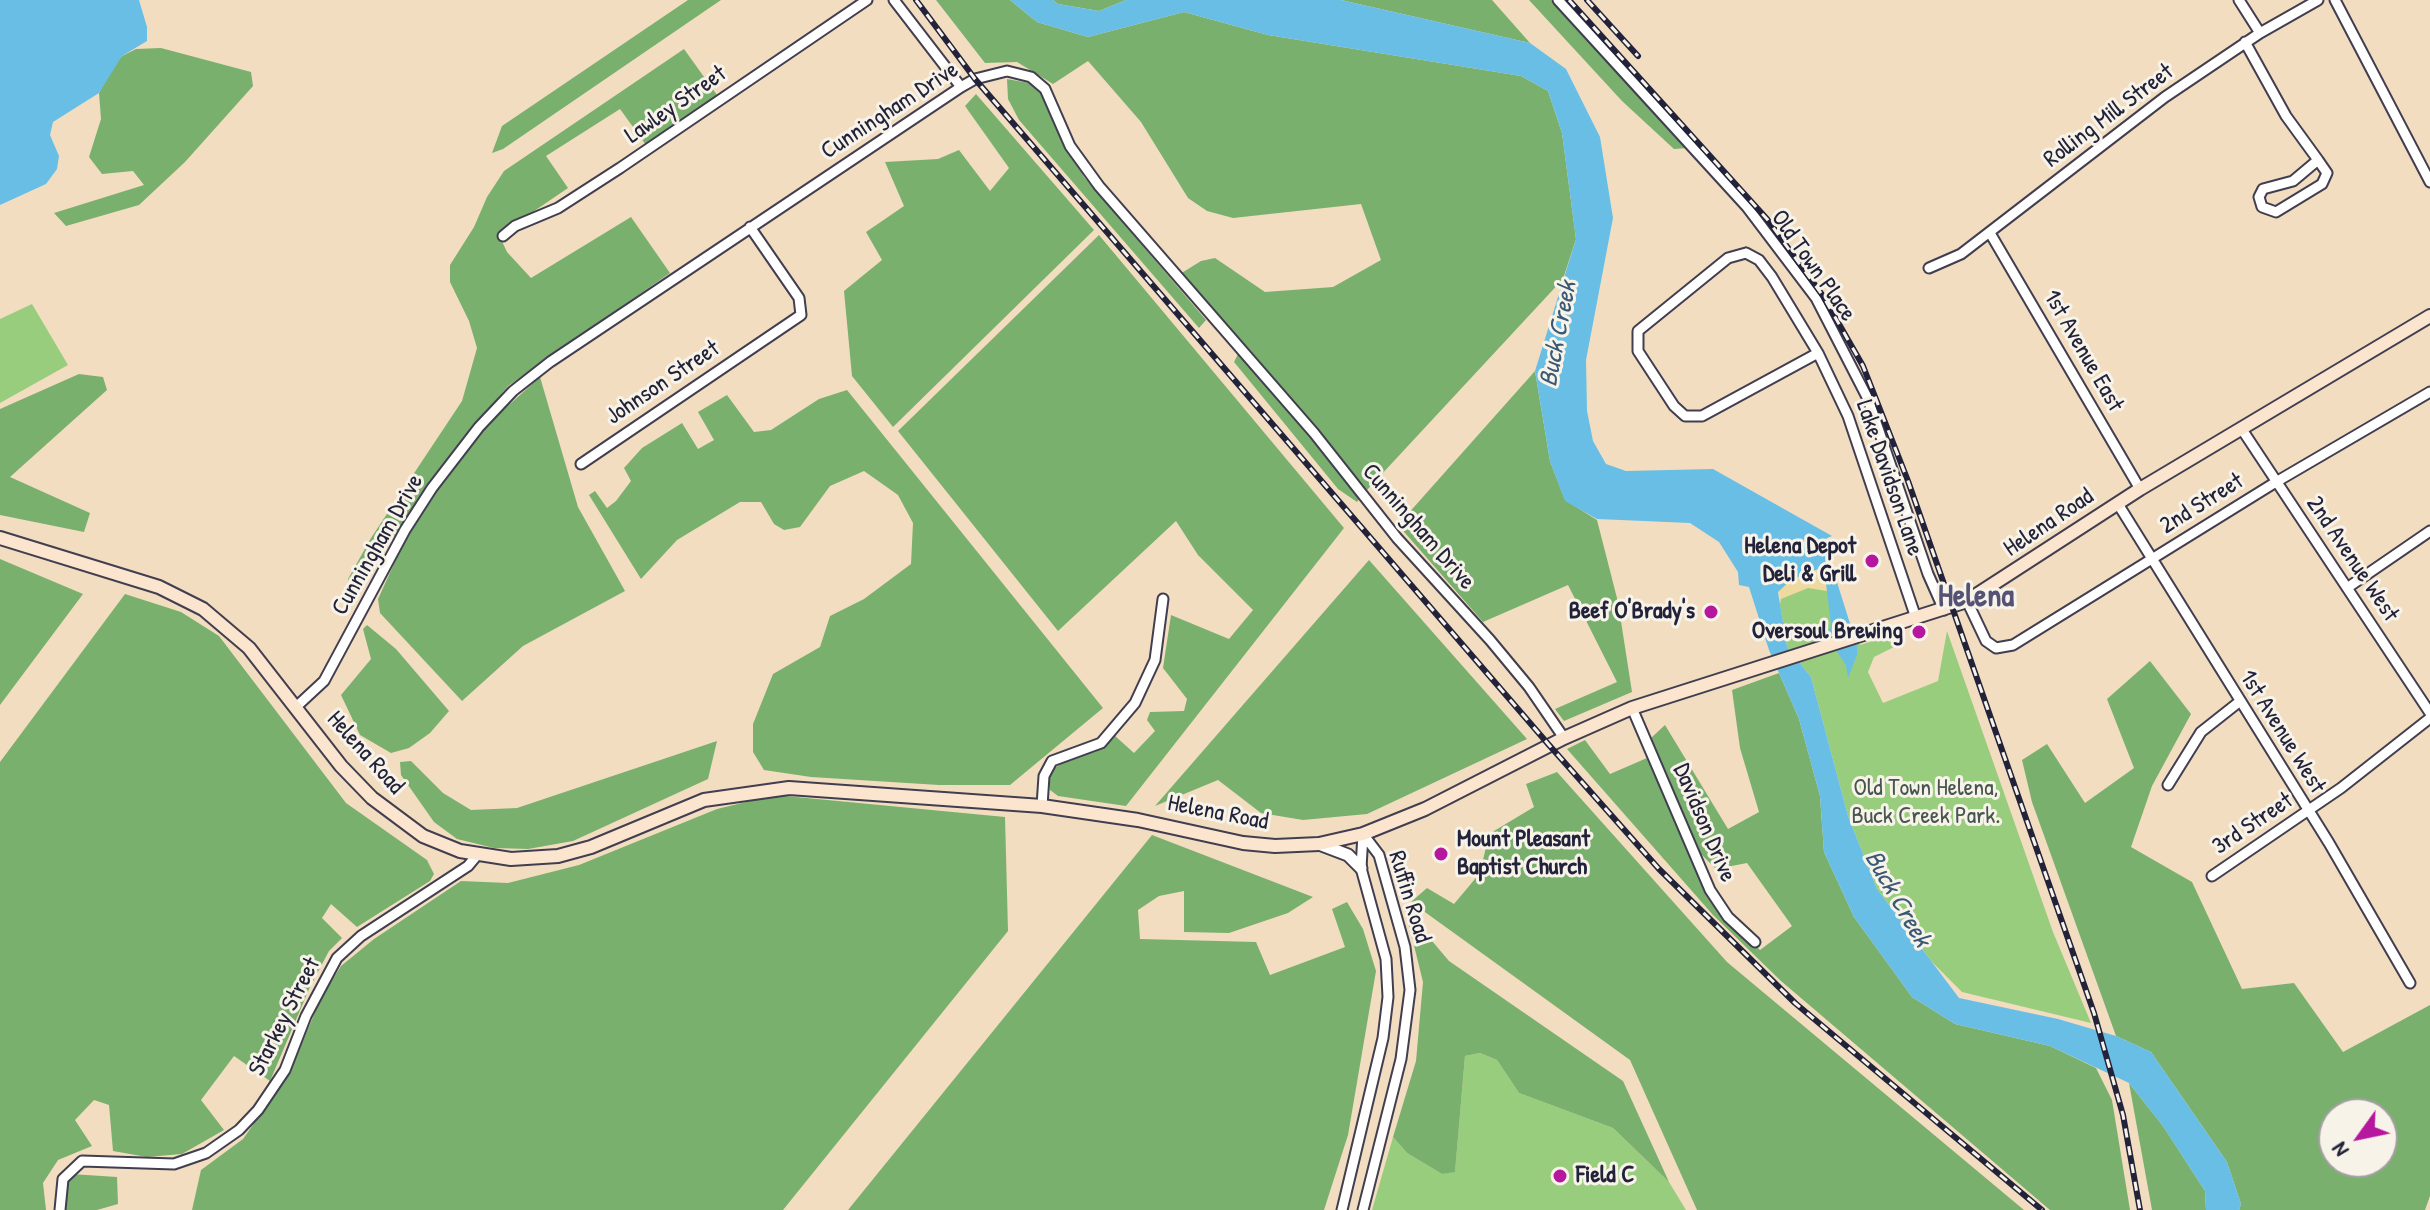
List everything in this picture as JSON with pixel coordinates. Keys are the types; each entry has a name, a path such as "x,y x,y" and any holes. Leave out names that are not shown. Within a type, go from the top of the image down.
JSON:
{"main road":[{"name":"Helena Road","path":"0,538 136,579 189,600 221,622 249,648 341,766 386,811 423,836 478,854 511,859 558,856 591,847 704,800 769,789 835,789 1042,806 1125,817 1243,843 1275,846 1319,844 1363,834 1425,809 1564,738 1632,708 1967,601 2140,489 2430,316"}],"street":[{"name":"Lawley Street","path":"503,236 515,226 558,208 620,168 867,0"},
{"path":"894,0 961,87"},
{"name":"Old Town Place","path":"1558,0 1747,207 1816,298 1868,399 1928,574 1944,610"},
{"path":"2239,0 2260,33"},
{"name":"Rolling Mill Street","path":"1929,268 1950,261 1990,233 2165,97 2245,42 2318,0"},
{"path":"2335,0 2430,182"},
{"path":"2245,42 2286,116 2318,160 2327,173 2322,184 2276,212 2262,207 2259,197 2263,189 2293,181 2318,160"},
{"name":"Cunningham Drive","path":"296,707 324,681 405,530 443,473 494,410 535,372 961,87 975,79 1007,71 1031,77 1045,89 1070,146 1099,186 1314,433 1397,538 1490,640 1564,738"},
{"name":"Johnson Street","path":"581,464 801,315 802,305 783,271 750,227"},
{"name":"1st Avenue East","path":"1990,233 2140,489"},
{"name":"Lake Davidson Lane","path":"1818,353 1697,418 1685,416 1674,406 1636,344 1638,331 1646,322 1728,258 1740,252 1753,255 1772,277 1818,353 1848,416 1916,618"},
{"name":"2nd Street","path":"1967,601 1981,635 1996,648 2013,645 2276,482 2430,392"},
{"name":"2nd Avenue West","path":"2241,428 2430,715"},
{"name":"1st Avenue West","path":"2118,504 2410,983"},
{"path":"2347,588 2430,531"},
{"path":"1042,806 1044,776 1052,761 1101,743 1135,703 1155,660 1163,599"},
{"path":"2168,785 2201,732 2239,702"},
{"name":"Davidson Drive","path":"1632,708 1710,890 1728,917 1755,942"},
{"name":"3rd Street","path":"2212,876 2341,788 2430,715"},
{"name":"Ruffin Road","path":"1342,1210 1383,1038 1388,997 1386,959 1361,868 1363,834"},
{"name":"Ruffin Road","path":"1363,834 1379,855 1403,939 1410,990 1404,1044 1363,1210"},
{"path":"1319,844 1348,855 1361,868"},
{"name":"Starkey Street","path":"60,1210 63,1179 82,1161 174,1164 206,1153 239,1130 258,1110 285,1070 306,1016 337,958 361,936 468,866 478,854"}],"green space":[{"path":"688,0 721,0 503,149 492,153 502,126"},
{"path":"936,0 1010,0 1037,22 1088,37 1184,12 1268,35 1521,76 1548,91 1562,133 1576,239 1563,279 1367,490 1180,274 1201,261 1215,258 1265,292 1333,287 1381,260 1361,204 1233,218 1207,211 1188,198 1141,122 1088,61 1053,84 1017,62 985,63"},
{"path":"1053,0 1126,0 1099,11 1058,4"},
{"path":"1341,0 1492,0 1530,43"},
{"path":"1529,0 1551,0 1688,148 1674,149 1622,101"},
{"path":"161,48 251,72 253,86 185,162 139,205 66,226 54,213 144,185 133,171 102,174 89,157 101,119 99,93 112,69 122,56 136,49"},
{"path":"684,49 717,95 646,145 620,109 546,156 568,188 499,235 507,252 531,278 631,217 670,273 508,386 442,465 359,587 354,587 348,579 371,538 462,401 477,348 469,321 450,282 450,265 474,227 487,197 504,171"},
{"path":"1007,79 1029,83 1043,94 1084,177 1206,320 1199,328 1019,120 1008,99"},
{"path":"976,94 1094,230 893,427 852,376 844,291 882,260 866,232 904,206 885,162 938,159 959,150 990,191 1009,168 965,106"},
{"path":"1099,235 1344,528 1126,806 1058,796 1050,790 1048,772 1072,757 1095,752 1114,735 1134,753 1155,731 1147,720 1150,712 1184,711 1187,699 1163,668 1171,615 1229,639 1253,610 1198,555 1176,521 1058,631 898,431"},
{"path":"32,304 68,365 0,403 0,319"},
{"path":"1238,354 1361,497 1357,502 1338,489 1234,362"},
{"path":"1535,371 1550,461 1565,500 1597,520 1618,602 1632,692 1564,721 1555,709 1617,682 1568,585 1483,622 1398,525"},
{"path":"79,374 103,377 107,390 10,477 90,513 84,532 0,515 0,409"},
{"path":"540,377 578,507 625,591 523,646 462,701 380,613 378,599 403,544 451,470 491,421"},
{"path":"847,390 1103,708 1010,785 939,785 811,777 764,770 753,752 753,724 773,674 820,647 830,616 864,599 911,564 913,523 898,495 864,471 830,486 800,527 784,530 774,524 761,502 740,502 677,540 641,579 589,495 595,491 607,508 631,481 624,468 642,448 682,423 698,449 714,440 698,412 727,395 754,432 771,430 819,399"},
{"path":"0,559 83,594 0,705"},
{"path":"1369,560 1527,739 1367,814 1303,820 1261,813 1218,780 1155,806"},
{"name":"Old Town Helena, Buck Creek Park.","path":"1826,573 1860,645 1895,634 1898,645 1874,657 1868,672 1883,703 1938,681 1947,631 2053,932 2091,1023 1962,992 1932,962 1877,889 1848,816 1811,677 1787,647 1780,605 1782,589"},
{"path":"125,594 181,612 219,636 346,803 427,860 434,874 430,881 357,927 331,904 322,918 342,938 329,951 310,987 270,1081 234,1056 201,1100 224,1130 182,1154 147,1157 113,1151 109,1105 94,1100 75,1120 92,1146 58,1160 43,1183 46,1210 0,1210 0,762"},
{"path":"367,625 396,649 449,711 430,733 409,748 391,753 360,735 341,695 371,659 363,629"},
{"path":"2150,661 2191,714 2152,786 2131,847 2192,882 2242,989 2294,983 2343,1052 2430,1005 2430,1196 2425,1210 2239,1210 2241,1204 2227,1162 2151,1052 2116,1036 2032,802 2022,760 2047,744 2085,803 2134,768 2107,699"},
{"path":"1779,673 1799,719 1820,796 1824,852 1854,917 1912,997 1955,1024 2050,1046 2096,1068 2112,1100 2130,1210 2050,1210 1781,981 1713,915 1567,749 1585,740 1610,774 1647,758 1688,852 1719,911 1760,950 1792,926 1747,863 1716,869 1696,849 1651,738 1665,725 1728,829 1759,812 1740,748 1732,690"},
{"path":"717,741 708,779 573,841 528,849 494,848 457,839 434,822 401,775 400,762 411,761 443,793 471,810 517,808"},
{"path":"1557,772 1727,962 2024,1210 1697,1210 1630,1060 1411,902 1427,888 1454,904 1480,873 1489,834 1534,807 1526,784"},
{"path":"775,795 1005,817 1008,931 783,1210 192,1210 201,1170 243,1139 289,1074 321,998 341,966 374,939 461,881 508,883 579,865 717,809"},
{"path":"1152,835 1313,897 1288,913 1229,933 1184,932 1184,891 1159,896 1138,910 1140,939 1256,942 1270,975 1345,947 1332,909 1347,902 1363,929 1376,971 1348,1135 1324,1210 848,1210"},
{"path":"1405,909 1449,961 1623,1081 1669,1182 1613,1128 1519,1093 1497,1060 1480,1053 1465,1056 1455,1172 1442,1174 1407,1153 1393,1137 1416,1061 1423,982"},
{"path":"1480,1053 1497,1060 1519,1093 1613,1128 1669,1182 1686,1210 1372,1210 1393,1137 1407,1153 1442,1174 1455,1171 1465,1056"},
{"path":"2129,1083 2163,1126 2205,1191 2206,1210 2152,1210"},
{"path":"71,1174 117,1177 118,1204 97,1210 65,1210 65,1192"}],"sand":[{"path":"1816,564 1828,576 1833,592 1808,588 1781,599 1778,587"}],"water":[{"path":"0,0 139,0 147,27 147,41 122,56 99,93 53,122 50,135 59,156 57,169 46,184 0,205"},
{"name":"Buck Creek","path":"1010,0 1053,0 1058,4 1099,11 1126,0 1341,0 1530,43 1566,69 1600,137 1613,218 1586,360 1587,411 1593,441 1606,464 1626,471 1713,469 1832,536 1825,539 1833,553 1831,563 1857,646 1857,655 1848,678 1846,665 1826,636 1831,625 1825,575 1818,569 1791,580 1778,592 1787,647 1811,677 1848,816 1877,889 1959,998 2058,1019 2116,1036 2151,1052 2227,1162 2241,1204 2239,1210 2206,1210 2205,1191 2163,1126 2129,1083 2050,1046 1955,1024 1912,997 1854,917 1824,852 1820,796 1799,719 1769,650 1749,587 1739,585 1738,572 1719,542 1690,523 1597,519 1565,501 1550,461 1535,371 1576,239 1562,133 1548,91 1521,76 1268,35 1184,12 1088,37 1037,22"}],"railway":[{"path":"916,0 975,79 1659,869 1795,1003 2042,1210"},
{"path":"1569,0 1767,219 1823,296 1863,366 1908,481 2094,1013 2123,1115 2140,1210"},
{"path":"1587,0 1638,56"}],"place":[{"name":"Helena Depot Deli & Grill","path":"1872,561"},
{"name":"Beef O'Brady's","path":"1711,612"},
{"name":"Oversoul Brewing","path":"1919,632"},
{"name":"Mount Pleasant Baptist Church","path":"1441,854"},
{"name":"Field C","path":"1560,1176"}],"district":[{"name":"Helena","path":"1976,597"}]}
